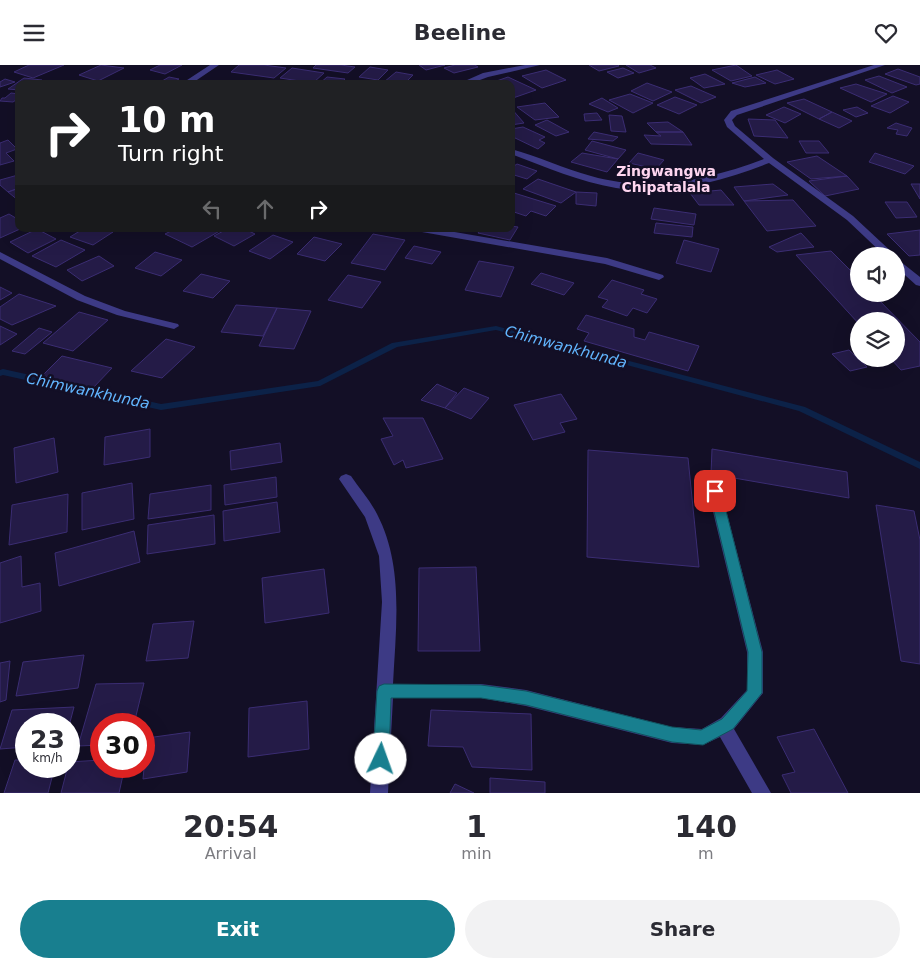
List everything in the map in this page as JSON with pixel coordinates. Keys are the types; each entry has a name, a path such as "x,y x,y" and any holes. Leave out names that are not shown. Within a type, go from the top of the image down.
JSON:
{"street":[{"path":"191,80 216,65"},
{"path":"473,80 486,75 536,65"},
{"path":"881,65 734,113 728,120 731,127 770,160 850,218 882,247"},
{"path":"515,152 583,177 618,185 643,187 706,182 770,160"},
{"path":"439,232 607,261 659,277"},
{"path":"0,255 81,298 121,313 174,326"},
{"path":"905,269 920,283"},
{"path":"346,479 371,515 386,555 390,602 379,793"},
{"path":"384,691 481,691 526,698 672,735 703,737 723,726 755,693 755,652 715,491"},
{"path":"723,726 762,793"}],"building":[{"path":"29,65 64,65 33,78 14,72"},
{"path":"101,65 124,68 100,80 79,75"},
{"path":"160,65 182,65 165,74 150,70"},
{"path":"239,65 264,65 286,68 274,78 231,72"},
{"path":"316,65 355,67 348,73 313,68"},
{"path":"419,65 445,65 426,70"},
{"path":"455,65 475,65 478,67 454,73 444,68"},
{"path":"589,65 618,65 619,66 599,71"},
{"path":"626,65 650,65 656,68 639,73"},
{"path":"736,65 752,76 731,81 712,70"},
{"path":"370,67 388,70 378,80 359,77"},
{"path":"292,68 324,73 316,80 280,78"},
{"path":"623,68 634,73 618,78 607,72"},
{"path":"898,69 920,77 920,84 916,85 885,74"},
{"path":"546,70 566,80 542,88 522,76"},
{"path":"777,70 794,79 775,84 756,75"},
{"path":"396,72 413,75 408,80 386,80"},
{"path":"705,74 725,84 704,88 690,78"},
{"path":"879,76 907,87 892,93 865,80"},
{"path":"169,77 179,79 177,80 164,80"},
{"path":"327,77 345,79 344,80 324,80"},
{"path":"508,77 514,80 499,80"},
{"path":"755,77 766,83 745,87 732,83"},
{"path":"24,78 42,80 21,80"},
{"path":"5,79 15,82 0,87 0,82"},
{"path":"515,80 536,90 515,97"},
{"path":"647,83 672,92 653,101 631,91"},
{"path":"15,84 15,90 8,89"},
{"path":"856,84 887,94 871,102 840,88"},
{"path":"691,86 716,97 701,103 675,90"},
{"path":"11,93 15,94 15,101 13,102 0,101 2,98"},
{"path":"630,94 653,103 633,113 609,100"},
{"path":"893,96 909,102 890,113 871,106"},
{"path":"675,97 697,105 679,114 657,105"},
{"path":"602,98 618,108 608,112 589,104"},
{"path":"804,99 832,112 819,119 787,103"},
{"path":"545,103 559,117 535,120 517,107"},
{"path":"784,107 801,114 785,123 766,115"},
{"path":"857,107 868,113 856,117 843,110"},
{"path":"832,112 852,121 839,128 819,119"},
{"path":"515,113 524,123 515,124"},
{"path":"597,113 602,120 585,121 584,114"},
{"path":"609,115 622,116 626,132 611,131"},
{"path":"748,119 775,120 788,138 754,136"},
{"path":"547,120 569,132 556,136 535,125"},
{"path":"668,122 683,132 656,132 647,123"},
{"path":"896,123 912,128 907,136 896,134 898,130 887,128"},
{"path":"523,127 545,137 539,140 545,143 538,149 515,138 515,128"},
{"path":"594,132 618,137 613,141 588,139"},
{"path":"656,132 683,132 692,145 651,144 644,135 661,136"},
{"path":"8,140 15,147 15,150 6,153 14,161 0,165 0,143"},
{"path":"592,141 626,150 618,159 585,150"},
{"path":"799,141 819,141 829,153 806,153"},
{"path":"582,153 618,159 607,172 571,162"},
{"path":"638,153 664,160 656,169 629,163"},
{"path":"875,153 914,166 905,174 869,162"},
{"path":"817,156 847,176 811,179 787,162"},
{"path":"517,164 537,171 527,179 515,175 515,165"},
{"path":"629,167 656,169 657,177 628,177"},
{"path":"15,176 15,189 8,192 0,185 0,180"},
{"path":"847,176 859,189 825,196 809,181"},
{"path":"538,179 576,192 561,203 523,189"},
{"path":"773,184 788,195 744,201 734,187"},
{"path":"911,184 920,184 920,199"},
{"path":"15,189 15,198 8,192"},
{"path":"721,190 734,205 699,205 690,193"},
{"path":"576,192 597,193 596,206 576,204"},
{"path":"515,193 556,206 546,216 531,211 526,216 515,212"},
{"path":"793,200 816,226 767,231 744,201"},
{"path":"885,202 907,202 917,217 896,218"},
{"path":"654,208 696,214 694,225 651,219"},
{"path":"9,214 15,218 15,231 0,238 0,218"},
{"path":"656,223 693,227 692,237 654,233"},
{"path":"920,230 920,255 909,256 905,252 905,247 900,247 887,234"},
{"path":"31,232 43,232 56,239 28,253 10,242"},
{"path":"78,232 113,232 93,245 70,237"},
{"path":"169,232 218,232 192,247 165,234"},
{"path":"221,232 251,232 255,234 234,246 214,236"},
{"path":"479,232 515,232 510,240"},
{"path":"801,233 814,247 777,252 769,247"},
{"path":"373,234 405,240 385,270 351,263"},
{"path":"273,235 293,242 270,259 249,251"},
{"path":"314,237 342,244 325,261 297,254"},
{"path":"61,240 85,250 56,267 32,256"},
{"path":"684,240 719,249 711,272 676,263"},
{"path":"414,246 441,252 432,264 405,258"},
{"path":"831,251 850,270 850,302 881,302 891,312 850,312 850,314 796,255"},
{"path":"155,252 182,260 161,276 135,268"},
{"path":"99,256 114,266 82,281 67,270"},
{"path":"479,261 514,267 501,297 465,290"},
{"path":"541,273 574,283 564,295 531,284"},
{"path":"201,274 230,281 213,298 183,291"},
{"path":"348,275 381,282 362,308 328,300"},
{"path":"612,280 644,290 641,294 657,299 647,313 633,308 627,316 602,307 608,300 598,297"},
{"path":"0,287 12,293 0,300"},
{"path":"19,294 56,306 12,325 0,319 0,307"},
{"path":"236,305 277,308 263,336 221,332"},
{"path":"277,308 311,311 294,349 259,346"},
{"path":"79,312 108,320 73,351 43,343"},
{"path":"586,315 634,329 634,337 645,340 649,332 699,346 688,371 584,341 589,333 577,329"},
{"path":"0,326 17,334 0,345"},
{"path":"905,327 920,342 920,366 901,370 898,367 905,367"},
{"path":"39,328 52,332 25,354 12,351"},
{"path":"166,339 195,347 162,378 131,371"},
{"path":"849,350 850,367 867,367 850,371 832,354"},
{"path":"62,356 112,368 92,389 42,376"},
{"path":"437,384 457,393 445,408 421,400"},
{"path":"464,388 489,398 471,419 445,408"},
{"path":"561,394 577,419 560,423 565,432 533,440 514,405"},
{"path":"383,418 423,418 443,459 406,468 403,460 394,465 381,439 393,436"},
{"path":"150,429 150,457 104,465 105,437"},
{"path":"54,438 58,472 16,483 14,448"},
{"path":"280,443 282,462 231,470 230,451"},
{"path":"712,449 847,472 849,498 711,474"},
{"path":"588,450 688,458 699,567 587,557"},
{"path":"276,477 277,497 225,505 224,485"},
{"path":"132,483 134,519 82,530 82,493"},
{"path":"211,485 211,510 148,519 150,494"},
{"path":"68,494 67,532 9,545 12,505"},
{"path":"277,502 280,532 224,541 223,511"},
{"path":"876,505 914,511 920,540 920,664 901,661"},
{"path":"214,515 215,544 147,554 148,525"},
{"path":"134,531 140,562 59,586 55,553"},
{"path":"21,556 22,587 40,583 41,611 0,623 0,563"},
{"path":"476,567 480,651 418,651 419,568"},
{"path":"324,569 329,613 265,623 262,578"},
{"path":"194,621 188,658 146,661 153,624"},
{"path":"84,655 78,688 16,696 23,662"},
{"path":"10,661 6,700 0,702 0,663"},
{"path":"144,683 137,713 90,713 90,745 80,746 80,739 96,684"},
{"path":"307,701 309,749 248,757 249,708"},
{"path":"74,707 72,713 15,713 15,748 0,749 12,710"},
{"path":"431,710 531,714 532,770 472,767 463,747 428,746"},
{"path":"814,729 848,793 791,793 782,775 795,772 777,737"},
{"path":"190,732 187,772 155,777 155,737"},
{"path":"15,760 15,778 52,778 48,793 4,793"},
{"path":"80,761 90,761 90,778 122,778 119,793 61,793 65,778 80,778"},
{"path":"490,778 545,782 545,793 490,793"},
{"path":"455,784 474,793 450,793"}],"waterway":[{"name":"Chimwankhunda","path":"0,373 3,372 161,407 320,383 395,345 496,328 802,409 920,466"}],"district":[{"name":"Zingwangwa Chipatalala","path":"666,179"}],"route":[{"path":"381,759 384,691 481,691 526,698 672,735 703,737 727,724 755,693 755,652 715,491"}]}
